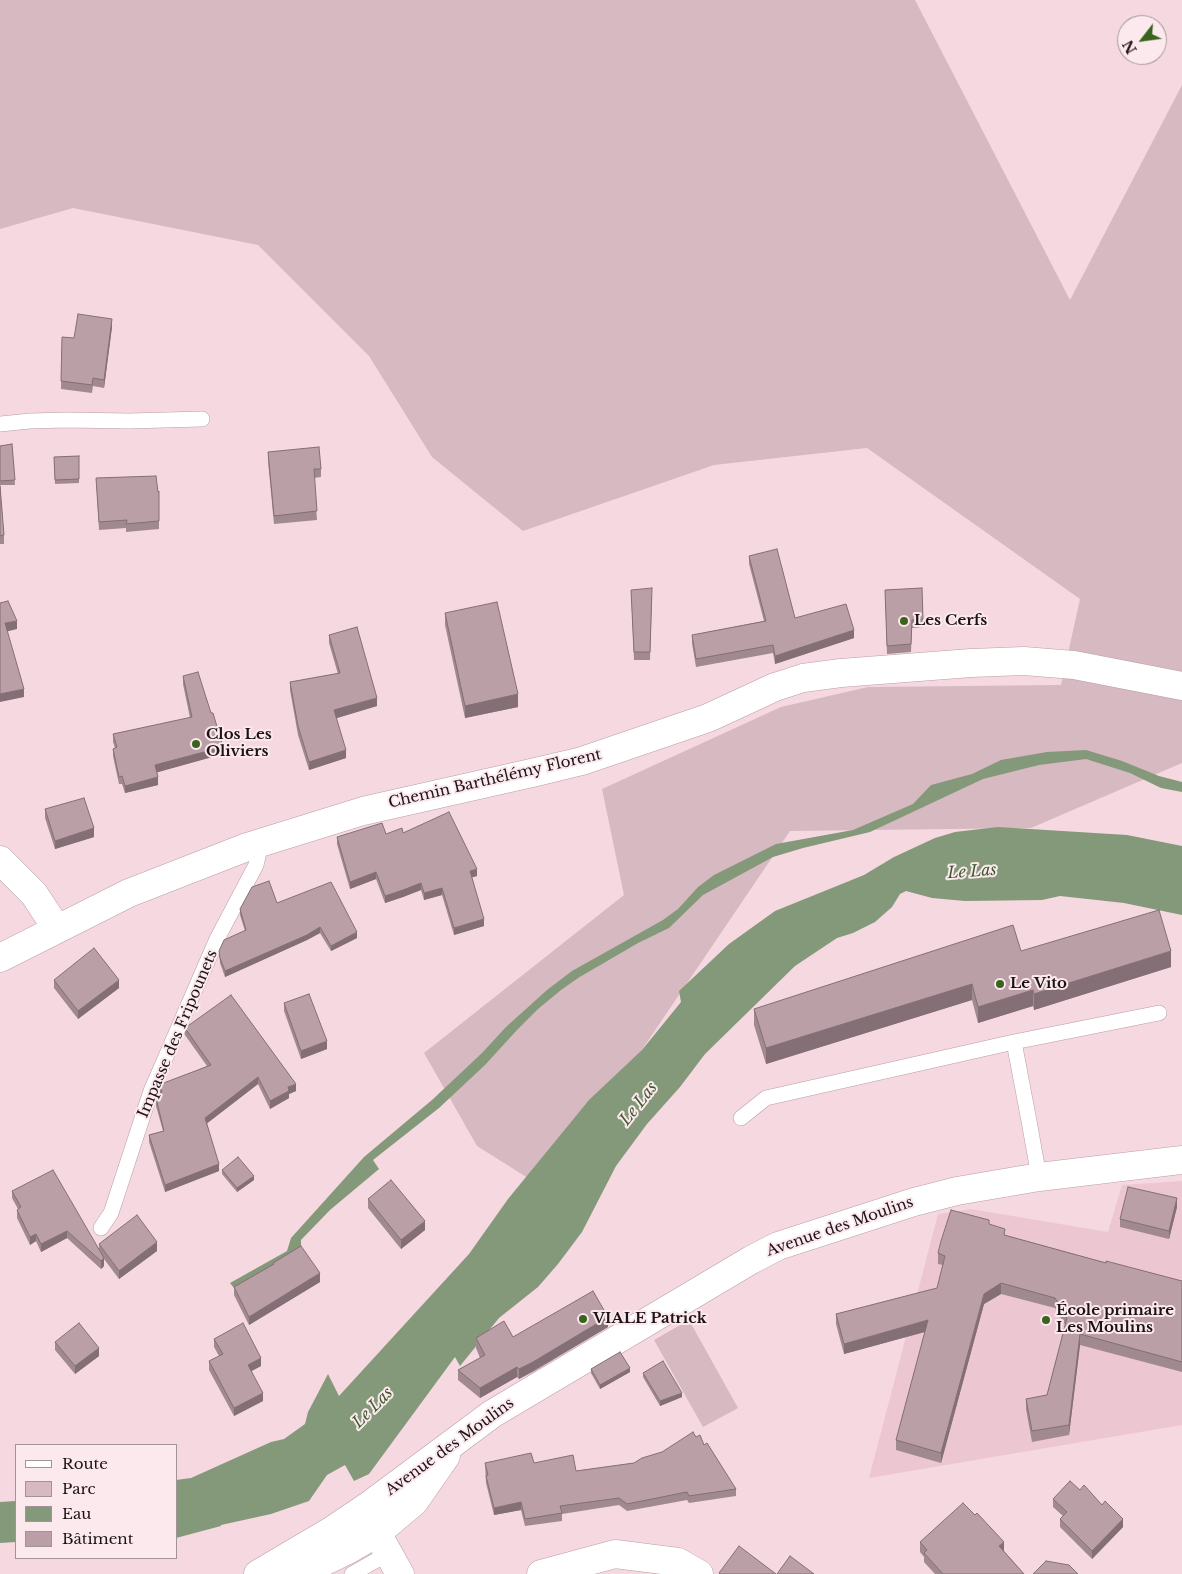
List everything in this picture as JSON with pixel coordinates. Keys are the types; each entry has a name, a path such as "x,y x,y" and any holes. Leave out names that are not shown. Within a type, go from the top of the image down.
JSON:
{"street":[{"name":"Chemin Barthélémy Florent","path":"0,958 130,893 258,844 363,811 582,761 708,718 790,681 814,676 971,663 1024,661 1074,665 1182,686"},
{"path":"0,860 34,894 57,929"},
{"name":"Avenue des Moulins","path":"258,1574 371,1504 492,1414 751,1260 778,1246 836,1226 936,1196 984,1185 1182,1160"},
{"path":"280,1574 324,1568 348,1550 381,1546 457,1440"},
{"path":"381,1546 392,1499 408,1476"},
{"path":"331,1530 381,1546"},
{"path":"541,1574 615,1554 678,1562 699,1574"}],"lane":[{"path":"0,424 39,420 129,421 202,419"},
{"name":"Impasse des Fripounets","path":"101,1228 115,1201 151,1091 217,939 256,865 259,852 258,844"},
{"path":"741,1118 766,1098 1014,1042 1159,1013"},
{"path":"1014,1042 1030,1121 1038,1177"},
{"path":"352,1574 381,1546"}],"shaded area":[{"name":"École primaire Les Moulins","path":"1182,1181 1182,1425 869,1478 938,1214 971,1209 1108,1232 1122,1185"}],"green space":[{"path":"0,0 915,0 1070,300 1182,85 1182,763 1031,828 790,831 547,1190 477,1146 424,1053 624,895 602,789 781,707 868,687 1061,685 1080,599 867,448 714,465 523,531 432,457 369,356 258,245 73,208 0,229"},
{"path":"689,1320 738,1408 703,1427 654,1340"}],"water":[{"path":"1086,750 1122,761 1159,776 1182,782 1182,792 1161,788 1130,773 1086,759 1039,765 983,779 870,832 773,857 703,895 669,928 638,943 561,990 538,1009 485,1065 439,1108 373,1160 379,1169 330,1210 301,1240 301,1254 270,1267 234,1288 230,1283 287,1251 291,1238 364,1157 432,1100 482,1053 506,1027 547,990 572,971 663,920 678,909 698,887 714,875 776,844 853,830 913,804 931,785 972,774 1001,760 1047,752"},
{"name":"Le Las","path":"998,827 1127,835 1182,846 1182,915 1124,903 1060,896 1042,900 965,901 932,898 906,891 900,894 892,907 875,922 853,933 837,938 795,966 705,1054 680,1087 647,1124 616,1166 582,1232 558,1264 538,1287 499,1318 460,1366 455,1357 369,1474 354,1481 345,1465 327,1475 309,1501 271,1514 221,1525 178,1537 178,1480 191,1478 271,1442 284,1439 305,1424 308,1412 328,1374 339,1396 469,1254 508,1199 589,1100 642,1050 681,1002 679,991 729,944 775,911 864,875 894,857 935,838 955,832"},
{"path":"15,1501 15,1542 0,1543 0,1502"}],"building":[{"path":"78,314 112,319 104,380 93,378 92,385 61,381 62,337 74,338"},
{"path":"12,444 15,480 0,481 0,446"},
{"path":"319,447 321,469 314,469 317,511 274,516 268,452"},
{"path":"79,456 79,479 55,480 54,457"},
{"path":"156,476 159,491 159,521 126,524 127,520 99,522 96,478"},
{"path":"0,486 4,535 0,536"},
{"path":"777,549 795,618 846,604 854,630 775,656 773,645 696,659 692,635 766,621 749,556"},
{"path":"652,588 650,652 634,652 631,590"},
{"name":"Les Cerfs","path":"922,588 923,619 912,620 911,644 887,646 885,590"},
{"path":"8,601 17,621 5,623 24,689 0,694 0,603"},
{"path":"497,602 518,694 465,706 445,613"},
{"path":"357,627 377,698 334,710 346,750 309,762 298,726 290,682 340,673 329,635"},
{"path":"198,672 223,747 155,765 158,777 125,786 122,776 119,777 113,749 117,747 113,734 192,717 183,676"},
{"path":"84,798 94,828 55,841 45,809"},
{"path":"449,812 477,869 470,871 484,919 454,928 442,888 424,893 421,883 385,896 376,872 350,882 337,837 382,823 386,834 402,828 403,833"},
{"path":"269,881 277,903 331,882 357,932 331,946 320,927 307,935 225,971 219,951 224,940 246,930 240,909 252,887"},
{"name":"Le Vito","path":"1159,910 1171,951 1034,994 1033,990 978,1007 972,984 766,1048 754,1009 1013,925 1021,951"},
{"path":"94,948 119,980 78,1011 54,980"},
{"path":"309,994 327,1041 301,1051 284,1003"},
{"path":"231,995 296,1084 288,1087 289,1091 270,1101 258,1077 205,1118 219,1164 165,1185 149,1135 164,1131 156,1098 162,1092 160,1086 211,1065 185,1028"},
{"path":"238,1157 254,1176 237,1188 222,1170"},
{"path":"53,1170 104,1258 101,1261 67,1231 41,1244 36,1234 30,1237 17,1210 21,1207 12,1191"},
{"path":"391,1180 425,1221 401,1240 368,1199"},
{"path":"1128,1187 1177,1198 1169,1231 1120,1219"},
{"path":"951,1210 989,1220 989,1224 1005,1229 1004,1235 1106,1263 1106,1261 1182,1281 1182,1362 1080,1334 1069,1425 1032,1431 1026,1399 1047,1395 1067,1318 1055,1298 1001,1283 984,1294 941,1453 896,1440 928,1320 844,1344 836,1314 937,1288 945,1256 938,1253"},
{"path":"137,1215 157,1242 119,1271 99,1244"},
{"path":"301,1246 320,1273 249,1317 234,1287"},
{"path":"593,1291 608,1317 533,1362 519,1369 517,1367 480,1388 458,1370 485,1355 476,1338 504,1321 513,1337"},
{"path":"79,1323 99,1348 75,1366 55,1342"},
{"path":"243,1323 261,1358 248,1365 263,1393 234,1408 209,1361 223,1354 214,1339"},
{"path":"620,1352 630,1368 600,1385 591,1369"},
{"path":"663,1361 682,1393 660,1401 643,1373"},
{"path":"693,1432 696,1437 700,1435 704,1445 707,1443 736,1489 689,1496 687,1492 627,1504 619,1498 560,1506 562,1513 525,1519 521,1502 494,1508 486,1476 488,1475 485,1463 531,1453 534,1463 573,1455 576,1471 634,1463 642,1458 662,1452"},
{"path":"1070,1481 1080,1490 1084,1485 1102,1505 1105,1501 1123,1519 1092,1551 1060,1519 1067,1512 1053,1499"},
{"path":"963,1503 975,1515 977,1513 1004,1542 999,1546 1024,1574 943,1574 924,1553 927,1550 920,1542"},
{"path":"739,1546 776,1574 720,1574"},
{"path":"790,1556 814,1574 777,1574"},
{"path":"1046,1561 1069,1565 1078,1574 1033,1574"}],"place":[{"name":"Les Cerfs","path":"904,621"},
{"name":"Clos Les Oliviers","path":"196,744"},
{"name":"Le Vito","path":"1000,984"},
{"name":"VIALE Patrick","path":"583,1319"},
{"name":"École primaire Les Moulins","path":"1046,1320"}]}
